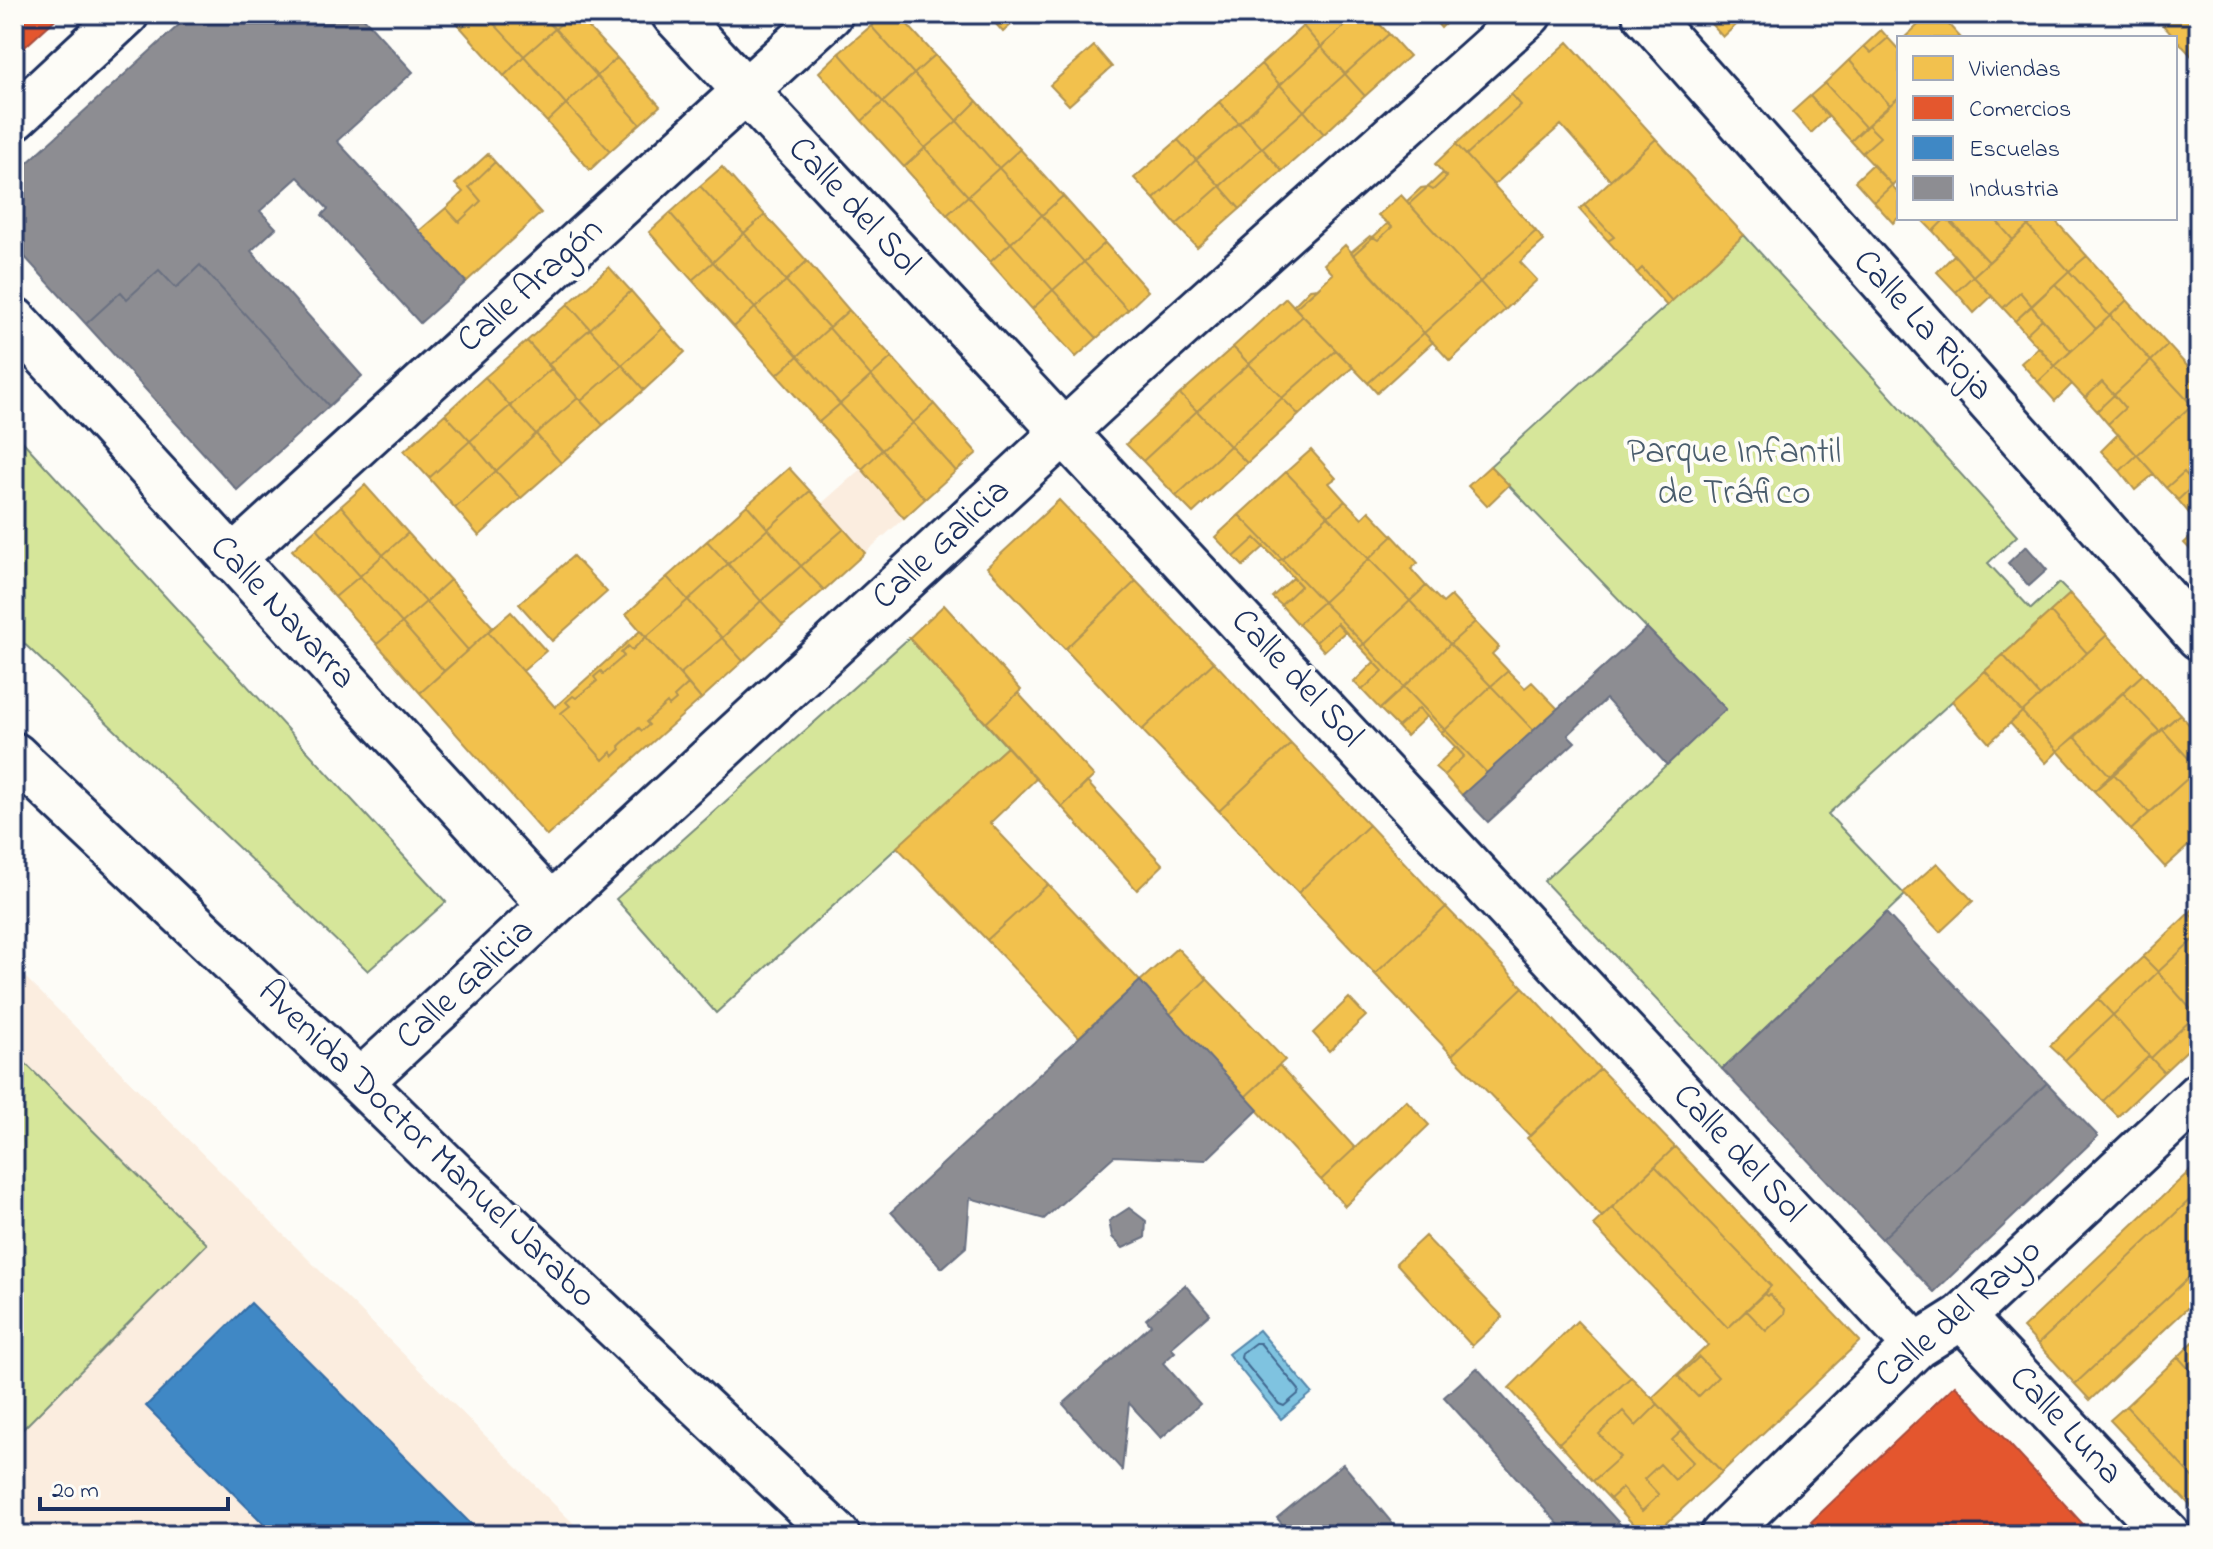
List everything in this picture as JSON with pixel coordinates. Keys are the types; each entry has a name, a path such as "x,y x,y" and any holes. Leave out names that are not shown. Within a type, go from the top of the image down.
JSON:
{"street":[{"path":"14,118 126,14"},
{"name":"Calle del Sol","path":"674,14 1916,1346"},
{"name":"Calle Aragón","path":"232,559 830,14"},
{"name":"Calle Galicia","path":"360,1082 1065,431 1529,14"},
{"name":"Calle La Rioja","path":"1645,14 2199,637"},
{"name":"Calle Navarra","path":"14,320 551,905"},
{"name":"Avenida Doctor Manuel Jarabo","path":"20,773 360,1082 837,1535"},
{"name":"Calle del Rayo","path":"1723,1535 1916,1346 1962,1317 2199,1095"},
{"name":"Calle Luna","path":"1962,1317 2168,1535"}],"shaded area":[{"path":"934,404 977,453 865,553 821,504"},
{"path":"14,966 576,1526 567,1535 14,1535"}],"green space":[{"name":"Parque Infantil de Tráfico","path":"1744,235 2017,536 1988,563 2031,609 2059,583 2070,594 1828,814 1905,895 1722,1069 1544,881 1725,709 1490,466"},
{"path":"14,432 446,902 368,971 14,634"},
{"path":"909,638 1007,747 716,1013 616,899"},
{"path":"14,1052 207,1244 14,1438"}],"water":[{"path":"1259,1330 1312,1393 1281,1419 1228,1354"}],"building: Viviendas":[{"path":"448,14 477,14 461,28"},
{"path":"477,14 485,14 524,56 504,76 461,28"},
{"path":"485,14 540,14 555,29 524,56"},
{"path":"540,14 572,14 555,29"},
{"path":"576,14 617,58 597,76 555,29"},
{"path":"884,14 898,14 935,55 914,74 871,26"},
{"path":"987,14 1023,14 1003,32"},
{"path":"1316,14 1358,14 1321,47 1303,26"},
{"path":"1358,14 1370,14 1389,34 1345,74 1321,47"},
{"path":"1429,14 1455,14 1441,28"},
{"path":"1702,14 1748,14 1723,37"},
{"path":"1930,14 1939,14 1959,36 1906,36"},
{"path":"2149,14 2169,14 2158,24"},
{"path":"2169,14 2196,14 2199,17 2199,64 2177,40 2177,36 2173,36 2160,22"},
{"path":"871,26 914,74 883,102 839,53"},
{"path":"1303,26 1321,47 1280,85 1261,64"},
{"path":"555,29 597,76 566,104 524,56"},
{"path":"1881,30 1888,38 1871,53 1864,46"},
{"path":"1389,34 1409,56 1365,96 1345,74"},
{"path":"1888,38 1897,48 1897,99 1890,105 1849,60 1864,46 1871,53"},
{"path":"1568,42 1656,139 1610,180 1561,125 1494,185 1466,155 1521,105 1511,94"},
{"path":"1094,46 1112,67 1069,105 1050,85"},
{"path":"1321,47 1345,74 1304,111 1280,85"},
{"path":"839,53 883,102 862,121 819,72"},
{"path":"935,55 977,101 957,121 914,74"},
{"path":"524,56 566,104 547,122 504,76"},
{"path":"617,58 660,106 640,124 597,76"},
{"path":"1849,60 1890,105 1865,127 1825,83"},
{"path":"1261,64 1280,85 1239,123 1219,102"},
{"path":"914,74 957,121 925,148 883,102"},
{"path":"1345,74 1365,96 1324,134 1304,111"},
{"path":"597,76 640,124 610,151 566,104"},
{"path":"1825,83 1865,127 1851,141 1810,96"},
{"path":"1280,85 1304,111 1262,148 1239,123"},
{"path":"1511,94 1521,105 1466,155 1456,144"},
{"path":"1810,96 1828,117 1811,133 1792,112"},
{"path":"1897,99 1897,181 1892,185 1862,153 1880,137 1868,125"},
{"path":"977,101 1020,149 999,168 957,121"},
{"path":"883,102 925,148 904,167 862,121"},
{"path":"1219,102 1239,123 1196,160 1178,140"},
{"path":"566,104 610,151 590,170 547,122"},
{"path":"1304,111 1324,134 1282,171 1262,148"},
{"path":"957,121 999,168 968,196 925,148"},
{"path":"1239,123 1262,148 1220,186 1196,160"},
{"path":"1868,125 1880,137 1862,153 1851,141"},
{"path":"1656,139 1744,235 1672,301 1642,268 1637,273 1608,241 1614,237 1584,205"},
{"path":"1178,140 1196,160 1154,199 1134,178"},
{"path":"1456,144 1536,231 1480,282 1409,204 1428,187 1433,190 1447,177 1435,164"},
{"path":"925,148 968,196 947,215 904,167"},
{"path":"1262,148 1282,171 1240,209 1220,186"},
{"path":"1020,149 1063,196 1042,215 999,168"},
{"path":"488,154 495,162 469,187 481,201 459,222 446,208 463,192 455,184"},
{"path":"1196,160 1220,186 1176,225 1154,199"},
{"path":"495,162 541,213 466,282 419,231 446,208 459,222 481,201 469,187"},
{"path":"1872,165 1892,185 1874,202 1855,181"},
{"path":"722,167 765,215 744,233 700,186"},
{"path":"999,168 1042,215 1011,243 968,196"},
{"path":"1443,173 1447,177 1433,190 1428,187"},
{"path":"1892,185 1897,191 1897,219 1893,223 1874,202"},
{"path":"700,186 744,233 713,262 670,213"},
{"path":"1220,186 1240,209 1197,247 1176,225"},
{"path":"1428,187 1409,204 1407,201 1421,188"},
{"path":"1401,195 1480,282 1424,333 1353,255 1373,237 1378,240 1392,227 1378,215"},
{"path":"968,196 1011,243 990,262 947,215"},
{"path":"1063,196 1105,243 1084,262 1042,215"},
{"path":"1584,205 1614,237 1608,241 1579,209"},
{"path":"670,213 713,262 692,280 649,232"},
{"path":"765,215 807,261 786,281 744,233"},
{"path":"1042,215 1084,262 1053,290 1011,243"},
{"path":"1922,220 1944,220 1933,231"},
{"path":"1948,220 1989,262 1973,276 1933,231"},
{"path":"1950,220 1996,220 2013,240 1989,262"},
{"path":"1996,220 2023,220 2028,226 2013,240"},
{"path":"2035,220 2055,220 2087,256 2069,271 2028,226"},
{"path":"1388,223 1392,227 1378,240 1373,237"},
{"path":"2028,226 2069,271 2032,306 2020,292 2003,308 1973,276"},
{"path":"1536,231 1544,241 1520,262 1537,280 1505,310 1480,282"},
{"path":"744,233 786,281 755,308 713,262"},
{"path":"1370,236 1373,237 1353,255 1351,252"},
{"path":"1011,243 1053,290 1032,309 990,262"},
{"path":"1105,243 1148,291 1128,310 1084,262"},
{"path":"1345,245 1424,333 1368,383 1295,308 1333,274 1324,264"},
{"path":"1954,255 1973,276 1956,292 1937,272"},
{"path":"2087,256 2127,300 2110,316 2069,271"},
{"path":"807,261 849,310 829,328 786,281"},
{"path":"713,262 755,308 734,327 692,280"},
{"path":"1084,262 1128,310 1097,338 1053,290"},
{"path":"609,267 631,291 590,329 568,304"},
{"path":"1642,268 1672,301 1667,306 1637,273"},
{"path":"2069,271 2110,316 2096,329 2055,284"},
{"path":"1973,276 1992,296 1974,313 1956,292"},
{"path":"786,281 829,328 798,356 755,308"},
{"path":"1480,282 1505,310 1450,361 1424,333"},
{"path":"2055,284 2096,329 2071,351 2031,306"},
{"path":"1318,288 1295,308 1293,306 1310,289"},
{"path":"1053,290 1097,338 1076,357 1032,309"},
{"path":"631,291 663,328 622,365 590,329"},
{"path":"2020,292 2032,306 2015,321 2003,308"},
{"path":"1286,298 1303,316 1249,364 1233,347"},
{"path":"2127,300 2168,345 2151,361 2110,316"},
{"path":"568,304 590,329 548,365 527,341"},
{"path":"2031,306 2042,319 2026,334 2015,321"},
{"path":"755,308 798,356 777,375 734,327"},
{"path":"849,310 892,357 871,376 829,328"},
{"path":"1303,316 1336,350 1282,398 1249,364"},
{"path":"2110,316 2151,361 2114,395 2102,382 2085,398 2055,366"},
{"path":"2042,319 2071,351 2055,366 2026,334"},
{"path":"663,328 685,352 644,390 622,365"},
{"path":"829,328 871,376 840,404 798,356"},
{"path":"590,329 622,365 581,401 548,365"},
{"path":"1424,333 1433,342 1377,393 1368,383"},
{"path":"527,341 552,368 510,406 485,377"},
{"path":"2168,345 2199,379 2199,398 2192,405 2151,361"},
{"path":"1233,347 1249,364 1197,411 1180,394"},
{"path":"2039,347 2055,366 2038,382 2021,363"},
{"path":"1336,350 1353,367 1299,415 1282,398"},
{"path":"798,356 840,404 819,422 777,375"},
{"path":"892,357 934,404 913,423 871,376"},
{"path":"2151,361 2192,405 2137,455 2108,424 2125,408 2114,395"},
{"path":"1249,364 1282,398 1230,446 1197,411"},
{"path":"622,365 644,390 603,425 581,401"},
{"path":"2055,366 2072,384 2055,401 2038,382"},
{"path":"552,368 578,398 536,434 510,406"},
{"path":"871,376 913,423 882,450 840,404"},
{"path":"485,377 510,406 470,441 445,414"},
{"path":"2102,382 2114,395 2097,411 2085,398"},
{"path":"1180,394 1197,411 1143,461 1126,444"},
{"path":"2114,395 2125,408 2108,424 2097,411"},
{"path":"578,398 603,425 561,463 536,434"},
{"path":"1282,398 1299,415 1247,463 1230,446"},
{"path":"840,404 882,450 862,469 819,422"},
{"path":"934,404 977,453 956,471 913,423"},
{"path":"2192,405 2199,414 2199,481 2195,484 2184,472 2166,488 2137,455"},
{"path":"510,406 536,434 496,471 470,441"},
{"path":"1197,411 1230,446 1176,496 1143,461"},
{"path":"445,414 470,441 429,478 404,451"},
{"path":"913,423 956,471 925,499 882,450"},
{"path":"536,434 561,463 521,498 496,471"},
{"path":"2118,434 2137,455 2120,471 2101,451"},
{"path":"470,441 496,471 455,508 429,478"},
{"path":"1230,446 1247,463 1193,513 1176,496"},
{"path":"882,450 925,499 904,518 862,469"},
{"path":"1311,450 1336,478 1329,483 1345,501 1328,516 1286,472"},
{"path":"2137,455 2154,474 2135,490 2120,471"},
{"path":"1490,466 1509,485 1487,506 1468,486"},
{"path":"789,468 810,491 768,529 747,505"},
{"path":"496,471 521,498 479,536 455,508"},
{"path":"1286,472 1328,516 1282,559 1239,515"},
{"path":"2184,472 2195,484 2178,500 2166,488"},
{"path":"2195,484 2199,488 2199,504 2189,513 2178,500"},
{"path":"365,485 408,533 383,555 341,506"},
{"path":"810,491 844,529 801,566 768,529"},
{"path":"1059,500 1136,581 1065,649 987,567"},
{"path":"1345,501 1362,518 1369,511 1393,536 1369,559 1328,516"},
{"path":"2199,504 2199,524 2189,513"},
{"path":"747,505 768,529 728,564 707,541"},
{"path":"341,506 383,555 360,576 317,528"},
{"path":"1239,515 1282,559 1278,561 1255,538 1234,557 1215,537"},
{"path":"1328,516 1369,559 1323,602 1282,559"},
{"path":"317,528 360,576 335,597 292,550"},
{"path":"768,529 801,566 761,601 728,564"},
{"path":"844,529 865,553 824,590 801,566"},
{"path":"2199,529 2199,559 2184,543"},
{"path":"408,533 450,580 426,602 383,555"},
{"path":"1393,536 1418,563 1411,569 1426,586 1410,601 1369,559"},
{"path":"1255,538 1264,547 1243,566 1234,557"},
{"path":"707,541 728,564 688,600 667,577"},
{"path":"383,555 426,602 402,623 360,576"},
{"path":"573,556 607,592 552,641 519,604"},
{"path":"1282,559 1323,602 1298,624 1281,605 1301,586 1278,561"},
{"path":"1369,559 1410,601 1364,644 1323,602"},
{"path":"728,564 761,601 722,638 688,600"},
{"path":"801,566 824,590 783,625 761,601"},
{"path":"360,576 402,623 377,644 335,597"},
{"path":"667,577 688,600 646,637 626,614"},
{"path":"1293,578 1301,586 1281,605 1272,597"},
{"path":"450,580 493,627 468,650 426,602"},
{"path":"1136,581 1214,662 1142,730 1065,649"},
{"path":"1426,586 1443,603 1451,596 1475,622 1450,644 1410,601"},
{"path":"2070,594 2107,635 2087,653 2050,612"},
{"path":"688,600 722,638 680,674 646,637"},
{"path":"761,601 783,625 743,661 722,638"},
{"path":"1410,601 1450,644 1404,687 1364,644"},
{"path":"426,602 468,650 444,671 402,623"},
{"path":"1323,602 1364,644 1360,647 1337,623 1316,642 1298,624"},
{"path":"944,605 1021,690 986,723 909,638"},
{"path":"511,612 546,651 523,671 488,632"},
{"path":"2050,612 2087,653 2040,696 2003,655"},
{"path":"1475,622 1499,647 1492,654 1508,671 1491,686 1450,644"},
{"path":"402,623 444,671 420,693 377,644"},
{"path":"1337,623 1345,632 1324,651 1316,642"},
{"path":"640,631 646,637 632,650 628,646 621,653 624,656 603,674 601,671 594,677 597,681 566,702 570,706 561,713 603,760 611,752 614,756 621,749 619,746 639,728 642,731 649,725 646,722 667,703 669,706 676,700 674,697 688,684 701,699 547,836 420,693 488,632 555,707"},
{"path":"2107,635 2143,674 2058,751 2022,712"},
{"path":"646,637 688,684 674,697 676,700 669,706 667,703 646,722 649,725 642,731 639,728 619,746 621,749 614,756 611,752 603,760 561,713 570,706 566,702 573,696 576,698 597,681 594,677 601,671 603,674 624,656 621,653 628,646 632,650"},
{"path":"722,638 743,661 701,699 680,674"},
{"path":"1364,644 1404,687 1380,709 1362,690 1383,671 1360,647"},
{"path":"1450,644 1491,686 1445,730 1404,687"},
{"path":"2003,655 2040,696 2022,712 1985,671"},
{"path":"1214,662 1291,744 1219,811 1142,730"},
{"path":"1374,662 1383,671 1362,690 1354,682"},
{"path":"1508,671 1525,688 1532,682 1558,709 1534,731 1491,686"},
{"path":"1985,671 2022,712 1989,743 1952,701"},
{"path":"2143,674 2180,714 2160,732 2123,693"},
{"path":"1491,686 1534,731 1487,773 1445,730"},
{"path":"1404,687 1445,730 1441,732 1419,708 1398,727 1380,709"},
{"path":"1018,693 1094,776 1062,807 986,723"},
{"path":"2123,693 2160,732 2111,777 2075,737"},
{"path":"1419,708 1426,717 1406,736 1398,727"},
{"path":"2022,712 2058,751 2046,763 2010,723"},
{"path":"2180,714 2199,736 2198,769 2162,729"},
{"path":"2162,729 2198,769 2149,813 2113,773"},
{"path":"1445,730 1487,773 1462,795 1444,775 1464,756 1441,732"},
{"path":"2075,737 2111,777 2094,791 2058,751"},
{"path":"1291,744 1369,825 1298,893 1219,811"},
{"path":"1007,747 1036,779 990,823 1048,884 987,940 897,847"},
{"path":"1456,747 1464,756 1444,775 1435,767"},
{"path":"2199,768 2199,836 2165,867 2131,830"},
{"path":"2113,773 2149,813 2131,830 2094,791"},
{"path":"1087,782 1163,865 1137,890 1062,807"},
{"path":"1369,825 1446,907 1375,974 1298,893"},
{"path":"1937,863 1973,901 1940,932 1903,893"},
{"path":"1048,884 1140,981 1079,1037 987,940"},
{"path":"2199,903 2199,924 2189,913"},
{"path":"1446,907 1523,987 1452,1055 1375,974"},
{"path":"2189,913 2199,924 2199,934 2158,972 2143,957"},
{"path":"2199,934 2199,1012 2196,1015 2158,972"},
{"path":"1177,948 1207,979 1170,1014 1140,981"},
{"path":"2143,957 2158,972 2113,1015 2098,999"},
{"path":"2158,972 2196,1015 2151,1058 2113,1015"},
{"path":"1207,979 1285,1060 1245,1097 1170,1014"},
{"path":"1523,987 1600,1069 1530,1136 1452,1055"},
{"path":"1349,998 1366,1016 1329,1051 1313,1033"},
{"path":"2098,999 2113,1015 2065,1060 2050,1046"},
{"path":"2113,1015 2149,1056 2103,1101 2065,1060"},
{"path":"2196,1015 2199,1018 2199,1039 2164,1072 2151,1058"},
{"path":"2149,1056 2164,1072 2118,1116 2103,1101"},
{"path":"1279,1065 1355,1148 1321,1180 1245,1097"},
{"path":"1600,1069 1675,1147 1602,1217 1527,1138"},
{"path":"1406,1100 1429,1125 1345,1206 1321,1180"},
{"path":"1675,1147 1860,1341 1722,1472 1652,1398 1708,1345 1593,1225 1612,1207 1728,1328 1764,1294 1771,1286 1655,1166"},
{"path":"2199,1162 2199,1191 2038,1344 2023,1328"},
{"path":"1655,1166 1771,1286 1728,1328 1612,1207"},
{"path":"2199,1191 2199,1268 2075,1384 2038,1344"},
{"path":"1425,1236 1503,1317 1472,1346 1396,1263"},
{"path":"2199,1268 2199,1297 2090,1400 2075,1384"},
{"path":"1764,1294 1769,1294 1785,1310 1766,1331 1746,1310"},
{"path":"1577,1321 1631,1377 1559,1443 1509,1388"},
{"path":"2193,1342 2199,1349 2199,1380 2178,1357"},
{"path":"1699,1357 1718,1377 1698,1397 1678,1376"},
{"path":"2178,1357 2199,1380 2199,1484 2126,1406"},
{"path":"1631,1377 1658,1404 1636,1426 1623,1411 1599,1434 1620,1457 1593,1481 1559,1443"},
{"path":"1658,1404 1682,1431 1672,1440 1693,1462 1675,1480 1660,1464 1644,1479 1659,1495 1642,1511 1622,1488 1610,1499 1593,1481 1620,1457 1599,1434 1623,1411 1636,1426"},
{"path":"2126,1406 2199,1484 2199,1515 2110,1420"},
{"path":"1682,1431 1722,1472 1654,1535 1643,1535 1610,1499 1622,1488 1642,1511 1659,1495 1644,1479 1660,1464 1675,1480 1693,1462 1672,1440"}],"building: Comercios":[{"path":"14,14 61,14 14,57"},
{"path":"1955,1385 2093,1535 1823,1535 1811,1522"}],"building: Escuelas":[{"path":"251,1303 480,1533 478,1535 275,1535 146,1406"}],"building: Industria":[{"path":"191,14 360,14 413,72 337,141 466,282 420,323 322,215 328,209 298,177 260,211 276,228 251,251 362,376 329,406 200,265 176,288 159,270 127,299 121,292 86,324 14,245 14,175"},
{"path":"200,265 329,406 237,490 86,324 121,292 127,299 159,270 176,288"},
{"path":"2026,546 2047,570 2029,586 2008,563"},
{"path":"1647,628 1726,709 1667,765 1606,699 1568,735 1575,742 1488,822 1462,795"},
{"path":"1886,913 2047,1083 1882,1239 1722,1069"},
{"path":"1140,981 1258,1110 1206,1160 1114,1156 1044,1219 970,1198 966,1247 942,1268 891,1212"},
{"path":"2047,1083 2098,1136 1934,1292 1882,1239"},
{"path":"1129,1208 1146,1221 1145,1238 1123,1248 1112,1237 1109,1221"},
{"path":"1185,1285 1210,1314 1171,1348 1175,1352 1163,1363 1200,1404 1161,1438 1129,1403 1122,1470 1063,1404 1151,1325 1146,1319"},
{"path":"1477,1368 1630,1535 1568,1535 1444,1397"},
{"path":"1343,1464 1402,1535 1291,1535 1277,1518"}]}
